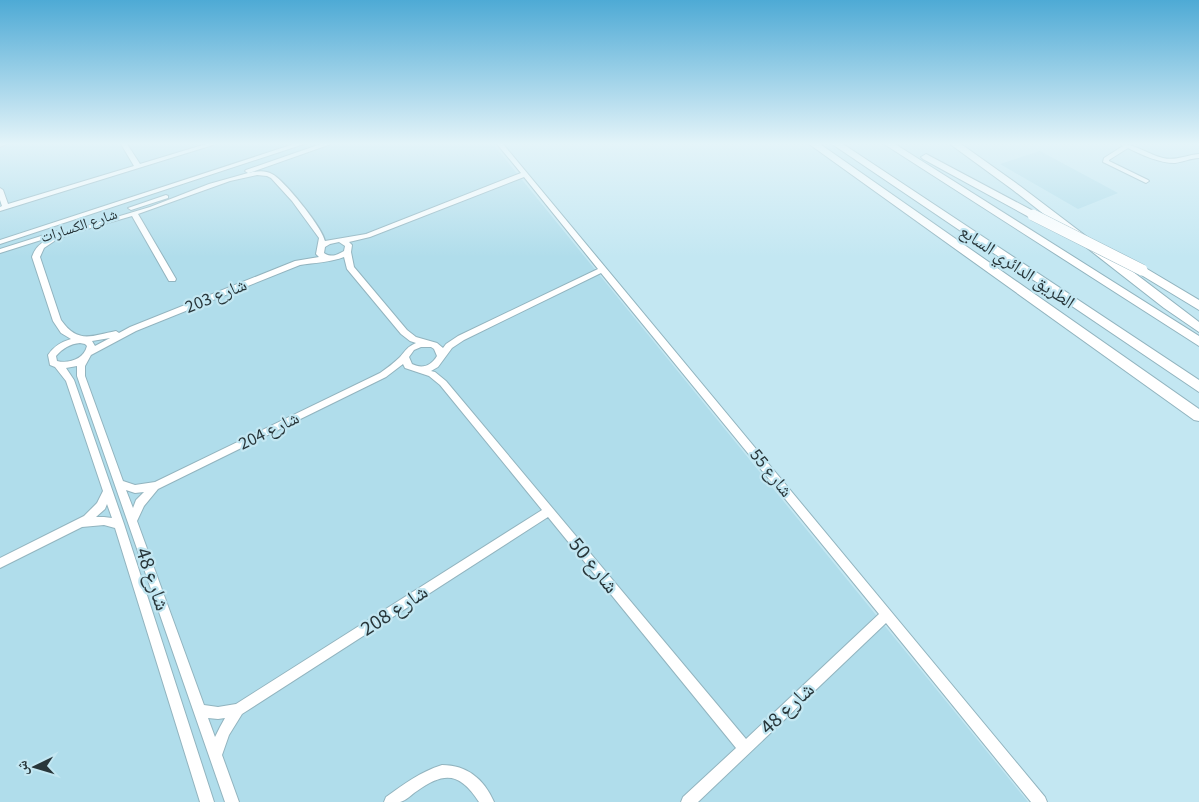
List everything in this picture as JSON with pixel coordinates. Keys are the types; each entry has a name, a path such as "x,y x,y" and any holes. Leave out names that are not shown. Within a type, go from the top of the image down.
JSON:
{"highway":[{"path":"867,181 1172,395 1199,416"},
{"name":"الطريق الدائري السابع","path":"892,181 1199,387"},
{"name":"الطريق الدائري السابع","path":"947,181 1199,342"},
{"path":"969,181 1142,270 1199,306"},
{"path":"1008,181 1145,289 1199,328"}],"street":[{"path":"0,190 3,208 90,181"},
{"name":"شارع الكسارات","path":"0,242 186,181"},
{"name":"شارع الكسارات","path":"0,251 213,181"},
{"name":"شارع الكسارات","path":"82,340 64,331 57,321 36,258 40,248 61,236 228,181"},
{"name":"شارع الكسارات","path":"278,181 321,234 321,248"},
{"path":"342,241 368,236 505,181"},
{"name":"شارع 55","path":"530,181 1040,802"},
{"path":"123,211 172,200"},
{"path":"134,213 172,279"},
{"path":"348,251 368,236"},
{"name":"شارع 203","path":"133,329 66,344 54,352 52,361 59,366 73,364 133,329 298,263 331,241 342,241"},
{"path":"342,241 348,243 350,267"},
{"path":"321,248 320,254 350,267 404,332 413,339 440,349 440,358"},
{"name":"شارع 203","path":"298,263 339,257 348,251"},
{"path":"404,332 405,362 416,369 430,368 449,346 461,338 603,269"},
{"path":"406,354 415,346 461,338"},
{"path":"82,340 91,345 87,355"},
{"name":"شارع 204","path":"119,484 135,489 156,486 383,375 406,354"},
{"name":"شارع 48","path":"87,355 81,366 81,376 232,802"},
{"name":"شارع 50","path":"440,358 439,372 443,382"},
{"name":"شارع 48","path":"59,366 70,380 108,491 207,802"},
{"name":"شارع 204","path":"383,375 416,369"},
{"name":"شارع 50","path":"416,369 432,374 443,382 745,748"},
{"name":"شارع 204","path":"132,521 140,502 156,486"},
{"path":"0,563 79,525 101,506 108,491"},
{"name":"شارع 208","path":"215,755 224,731 238,710 549,511"},
{"path":"79,525 96,521 119,524"},
{"name":"شارع 48","path":"688,802 887,614"},
{"name":"شارع 208","path":"199,710 218,713 238,710"},
{"path":"391,802 428,775 445,771 460,773 474,782 487,802"}],"shaded area":[{"path":"0,181 523,181 1028,802 0,802"},
{"path":"1030,181 1097,181 1118,193 1078,209"}]}
